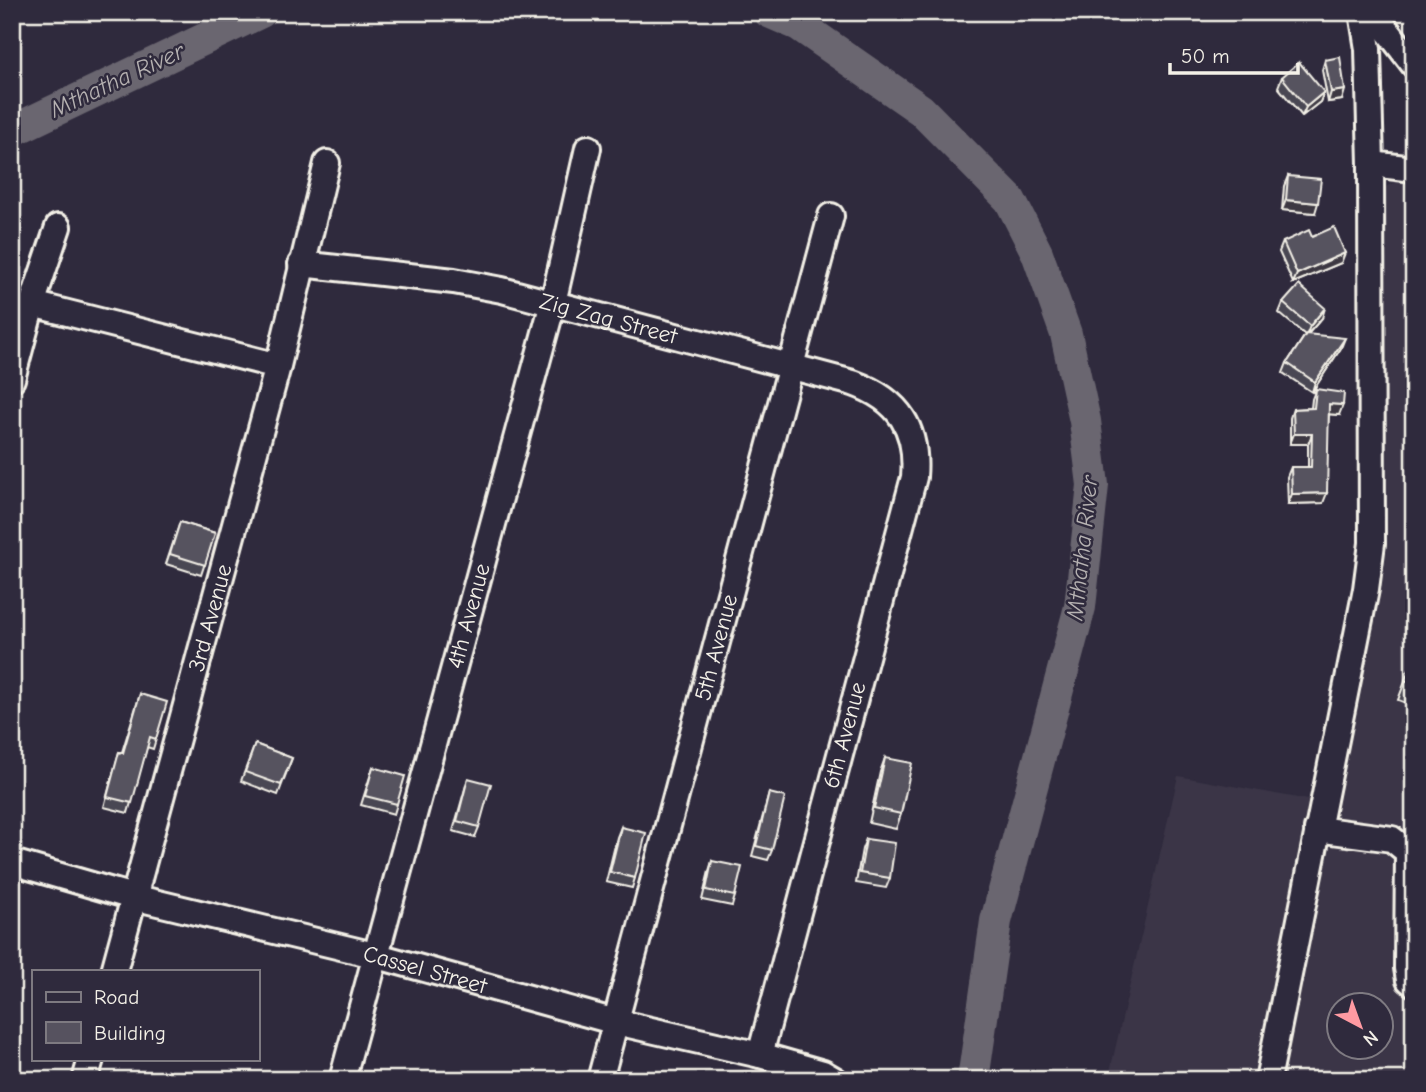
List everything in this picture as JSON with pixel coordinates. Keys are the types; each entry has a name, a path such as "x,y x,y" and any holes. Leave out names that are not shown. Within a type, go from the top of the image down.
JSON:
{"street":[{"path":"1363,12 1383,25 1414,65"},
{"path":"1268,1080 1366,589 1372,543 1371,164 1368,49 1363,12"},
{"name":"4th Avenue","path":"342,1080 553,303 588,149"},
{"name":"3rd Avenue","path":"114,970 278,366 300,264 327,163"},
{"path":"1371,164 1414,169"},
{"name":"5th Avenue","path":"600,1080 831,216"},
{"path":"12,379 32,304 58,227"},
{"name":"Zig Zag Street","path":"300,264 454,281 553,303 865,387 888,401 902,417"},
{"path":"32,304 278,366"},
{"name":"6th Avenue","path":"760,1055 914,478 916,446 902,417"},
{"path":"1317,829 1392,839 1408,852 1407,968 1409,980 1414,984"},
{"name":"Cassel Street","path":"12,862 134,897 374,955 616,1022 760,1055 823,1073 835,1080"},
{"path":"85,1080 91,1060"}],"shaded area":[{"path":"1414,174 1414,1080 1108,1080 1178,776 1336,805 1385,546 1383,188"}],"building":[{"path":"1340,57 1345,90 1331,92 1325,60"},
{"path":"1299,62 1324,92 1306,107 1282,77"},
{"path":"1288,176 1321,179 1318,203 1286,200"},
{"path":"1334,227 1345,253 1297,274 1283,242 1309,230 1312,237"},
{"path":"1299,285 1325,308 1310,326 1283,303"},
{"path":"12,306 17,308 12,326"},
{"path":"1306,334 1345,338 1315,382 1287,363"},
{"path":"1316,389 1344,393 1343,405 1329,404 1327,493 1292,494 1291,467 1311,467 1312,434 1294,434 1293,409 1314,408"},
{"path":"180,522 215,533 205,565 170,554"},
{"path":"1414,658 1414,684 1405,680"},
{"path":"140,694 167,702 156,739 150,737 132,803 107,797 119,752 123,753"},
{"path":"255,744 292,758 281,785 245,772"},
{"path":"885,758 912,763 901,814 874,808"},
{"path":"373,767 405,776 397,804 365,796"},
{"path":"468,778 491,784 479,827 457,821"},
{"path":"769,793 785,797 772,850 756,846"},
{"path":"621,827 646,833 635,878 610,872"},
{"path":"866,839 895,843 890,878 860,873"},
{"path":"712,861 742,867 735,896 706,890"}],"waterway":[{"name":"Mthatha River","path":"12,131 261,12"},
{"name":"Mthatha River","path":"769,12 799,25 921,110 1010,200 1037,253 1066,334 1085,421 1093,485 1080,607 996,921 973,1080"}]}
